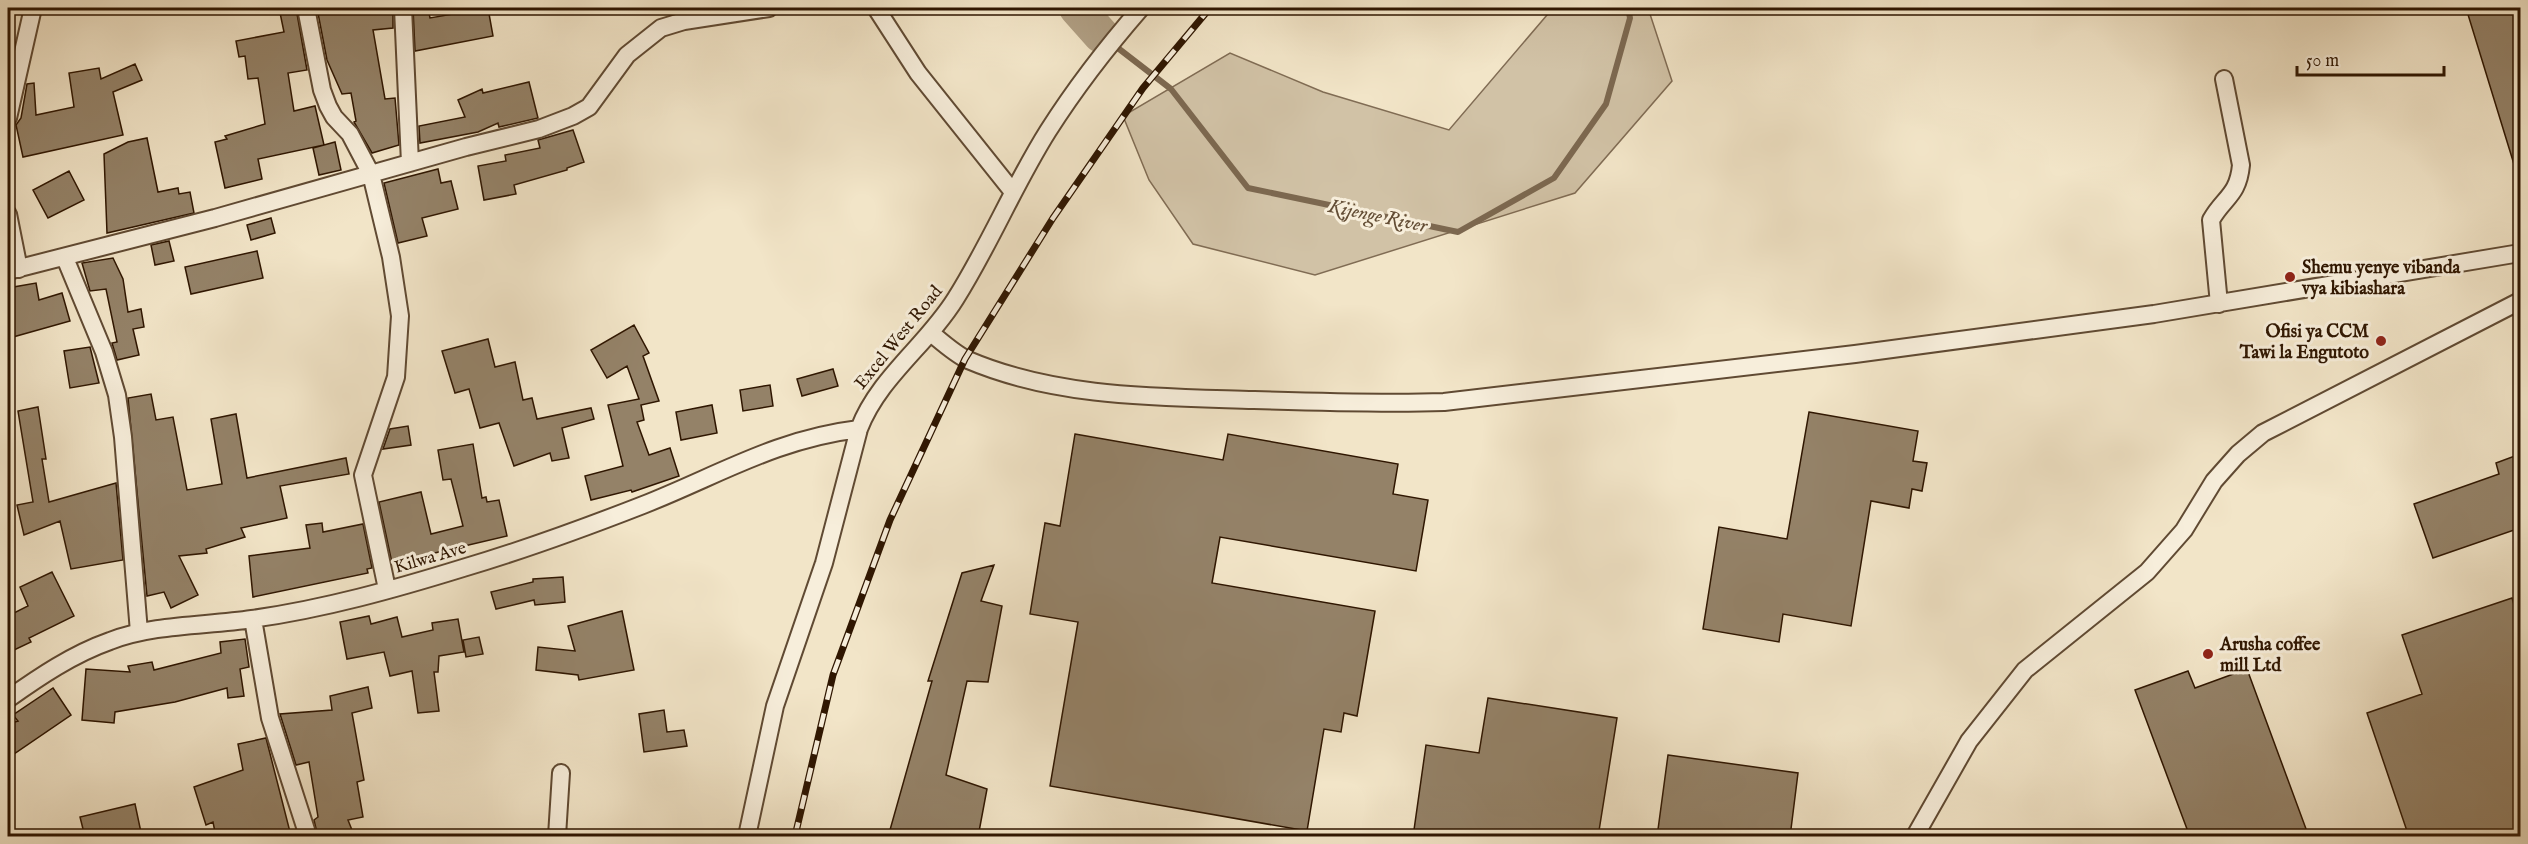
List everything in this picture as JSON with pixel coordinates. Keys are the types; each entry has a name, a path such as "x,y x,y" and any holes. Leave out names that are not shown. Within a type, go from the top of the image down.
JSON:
{"street":[{"path":"8,118 33,8"},
{"path":"306,8 325,98 334,117 350,134 371,174 391,258 400,316 396,376 363,476 387,589"},
{"path":"403,8 410,163"},
{"path":"8,214 13,270 65,258 539,129 589,107 627,55 661,28 684,21 769,8"},
{"path":"876,8 918,73 1013,192"},
{"name":"Excel West Road","path":"747,837 775,706 824,563 859,429 867,407 882,386 931,333 956,299 1047,131 1094,63 1141,8"},
{"path":"2219,304 2211,220 2232,196 2240,178 2241,165 2224,79"},
{"path":"931,333 965,359 1024,379 1059,386 1142,395 1396,404 1444,402 1855,354 2219,304 2520,253"},
{"path":"65,258 72,281 99,341 117,395 123,436 139,632"},
{"path":"1915,837 1969,741 2025,669 2147,572 2184,530 2214,481 2238,454 2263,433 2520,301"},
{"name":"Kilwa Ave","path":"8,699 81,654 110,641 139,632 253,619 387,589 465,568 644,505 745,459 792,441 822,433 859,429"},
{"path":"253,619 270,718 308,837"},
{"path":"557,837 561,773"}],"shaded area":[{"path":"1553,8 1648,8 1672,81 1575,193 1315,275 1193,244 1149,180 1123,116 1230,53 1323,92 1449,130"}],"building":[{"path":"279,8 296,8 307,70 288,73 294,111 315,106 324,145 258,159 262,179 225,188 215,142 227,139 225,136 265,124 258,78 248,79 245,56 239,57 236,41 284,32"},
{"path":"317,8 393,8 393,28 373,30 385,99 395,98 399,145 372,153 354,122 356,121 351,93 342,94 327,60"},
{"path":"413,8 428,8 430,18 488,8 493,36 415,51"},
{"path":"2466,8 2520,8 2520,173 2517,174"},
{"path":"135,64 142,80 113,92 123,135 23,157 16,125 21,118 27,84 34,83 36,115 74,107 69,73 99,68 101,79"},
{"path":"529,82 538,118 499,127 498,123 478,132 420,143 419,126 465,117 458,100 482,89 483,93"},
{"path":"573,130 584,162 567,168 567,170 514,185 516,194 484,200 478,166 506,161 505,155 540,148 538,140"},
{"path":"147,138 158,192 178,188 179,194 190,192 194,213 107,233 104,154 128,142"},
{"path":"335,142 341,170 319,175 313,148"},
{"path":"438,169 441,183 451,181 458,209 422,218 427,236 398,243 384,183"},
{"path":"69,171 84,200 48,218 33,190"},
{"path":"271,218 275,233 251,240 247,225"},
{"path":"169,241 174,261 155,265 151,245"},
{"path":"257,251 263,278 191,294 185,267"},
{"path":"113,258 123,279 128,312 141,309 144,327 133,329 139,355 117,360 112,343 117,342 106,289 90,291 82,263"},
{"path":"36,283 39,300 62,293 70,321 13,337 8,314 8,288"},
{"path":"634,325 649,353 643,356 659,401 641,405 644,420 637,422 649,455 670,448 679,476 632,492 631,490 591,500 585,476 623,466 608,405 639,399 627,366 607,378 591,350"},
{"path":"488,339 495,367 515,362 523,400 532,398 537,419 591,408 594,419 562,428 569,458 552,461 550,453 514,466 499,423 480,428 469,389 455,393 442,351"},
{"path":"90,347 99,383 70,388 64,351"},
{"path":"833,369 838,386 802,396 797,379"},
{"path":"770,385 773,406 743,411 740,390"},
{"path":"151,394 156,420 173,417 187,490 222,484 211,419 236,414 247,478 346,458 349,474 280,486 287,518 241,528 245,537 206,549 207,553 179,556 198,595 171,608 164,592 147,596 128,398"},
{"path":"712,405 717,433 681,440 676,412"},
{"path":"38,407 46,459 42,459 49,502 116,483 123,560 71,569 60,521 24,535 17,505 33,502 18,411"},
{"path":"1809,412 1918,431 1913,461 1927,463 1922,491 1912,489 1909,508 1871,501 1851,626 1783,614 1779,642 1703,629 1719,527 1787,539"},
{"path":"408,426 411,445 383,449 390,429"},
{"path":"1075,434 1223,460 1228,434 1398,464 1393,494 1428,500 1416,571 1220,537 1212,583 1375,611 1357,716 1344,713 1341,732 1324,729 1307,831 1050,786 1078,622 1030,614 1045,523 1060,526"},
{"path":"473,444 482,498 486,497 487,502 499,500 507,536 392,563 379,502 421,492 431,534 463,526 451,479 443,480 438,450"},
{"path":"2520,454 2520,528 2433,558 2414,504 2499,474 2496,463"},
{"path":"322,523 323,532 363,524 372,568 367,569 368,573 253,597 249,556 310,548 306,525"},
{"path":"994,565 981,601 1002,606 988,682 967,681 946,775 987,789 978,837 888,837 932,681 928,681 962,573"},
{"path":"52,572 74,616 29,638 31,642 12,651 8,642 8,616 28,606 20,587"},
{"path":"563,577 565,602 535,605 534,600 496,609 491,592 533,582 533,579"},
{"path":"2512,598 2520,625 2520,837 2409,837 2367,713 2422,694 2402,635"},
{"path":"622,611 634,670 579,680 578,675 536,670 538,647 575,651 568,626"},
{"path":"369,616 371,624 397,617 402,637 433,630 432,623 458,619 464,652 439,656 438,672 434,672 439,711 418,713 412,671 390,676 384,652 347,659 340,622"},
{"path":"479,637 483,654 466,657 463,640"},
{"path":"245,639 249,667 240,669 244,696 228,698 227,688 175,702 115,712 114,723 82,720 86,669 130,672 128,666 152,662 154,670 221,653 220,642"},
{"path":"2247,669 2309,837 2190,837 2135,690 2188,671 2195,688"},
{"path":"368,687 372,708 352,713 364,780 357,782 363,817 348,820 352,830 335,837 318,837 314,820 318,817 309,762 296,765 280,714 332,710 330,696"},
{"path":"53,688 71,715 8,758 8,724 18,721 13,715"},
{"path":"1488,698 1617,718 1598,837 1413,837 1426,745 1479,753"},
{"path":"664,710 667,732 684,730 687,746 644,752 639,714"},
{"path":"266,738 290,832 295,830 297,837 216,837 213,822 206,825 194,787 243,770 238,744"},
{"path":"1668,755 1798,773 1790,837 1657,837"},
{"path":"135,804 142,837 85,837 80,817"}],"waterway":[{"name":"Kijenge River","path":"1077,8 1101,35"},
{"name":"Kijenge River","path":"1101,35 1171,89 1248,188 1458,232 1554,178 1606,104 1630,18 1628,8"}],"railway":[{"path":"795,836 833,675 890,520 965,359 1053,218 1143,88 1210,8"}],"place":[{"name":"Shemu yenye vibanda vya kibiashara","path":"2290,277"},
{"name":"Ofisi ya CCM Tawi la Engutoto","path":"2381,341"},
{"name":"Arusha coffee mill Ltd","path":"2208,654"}]}
